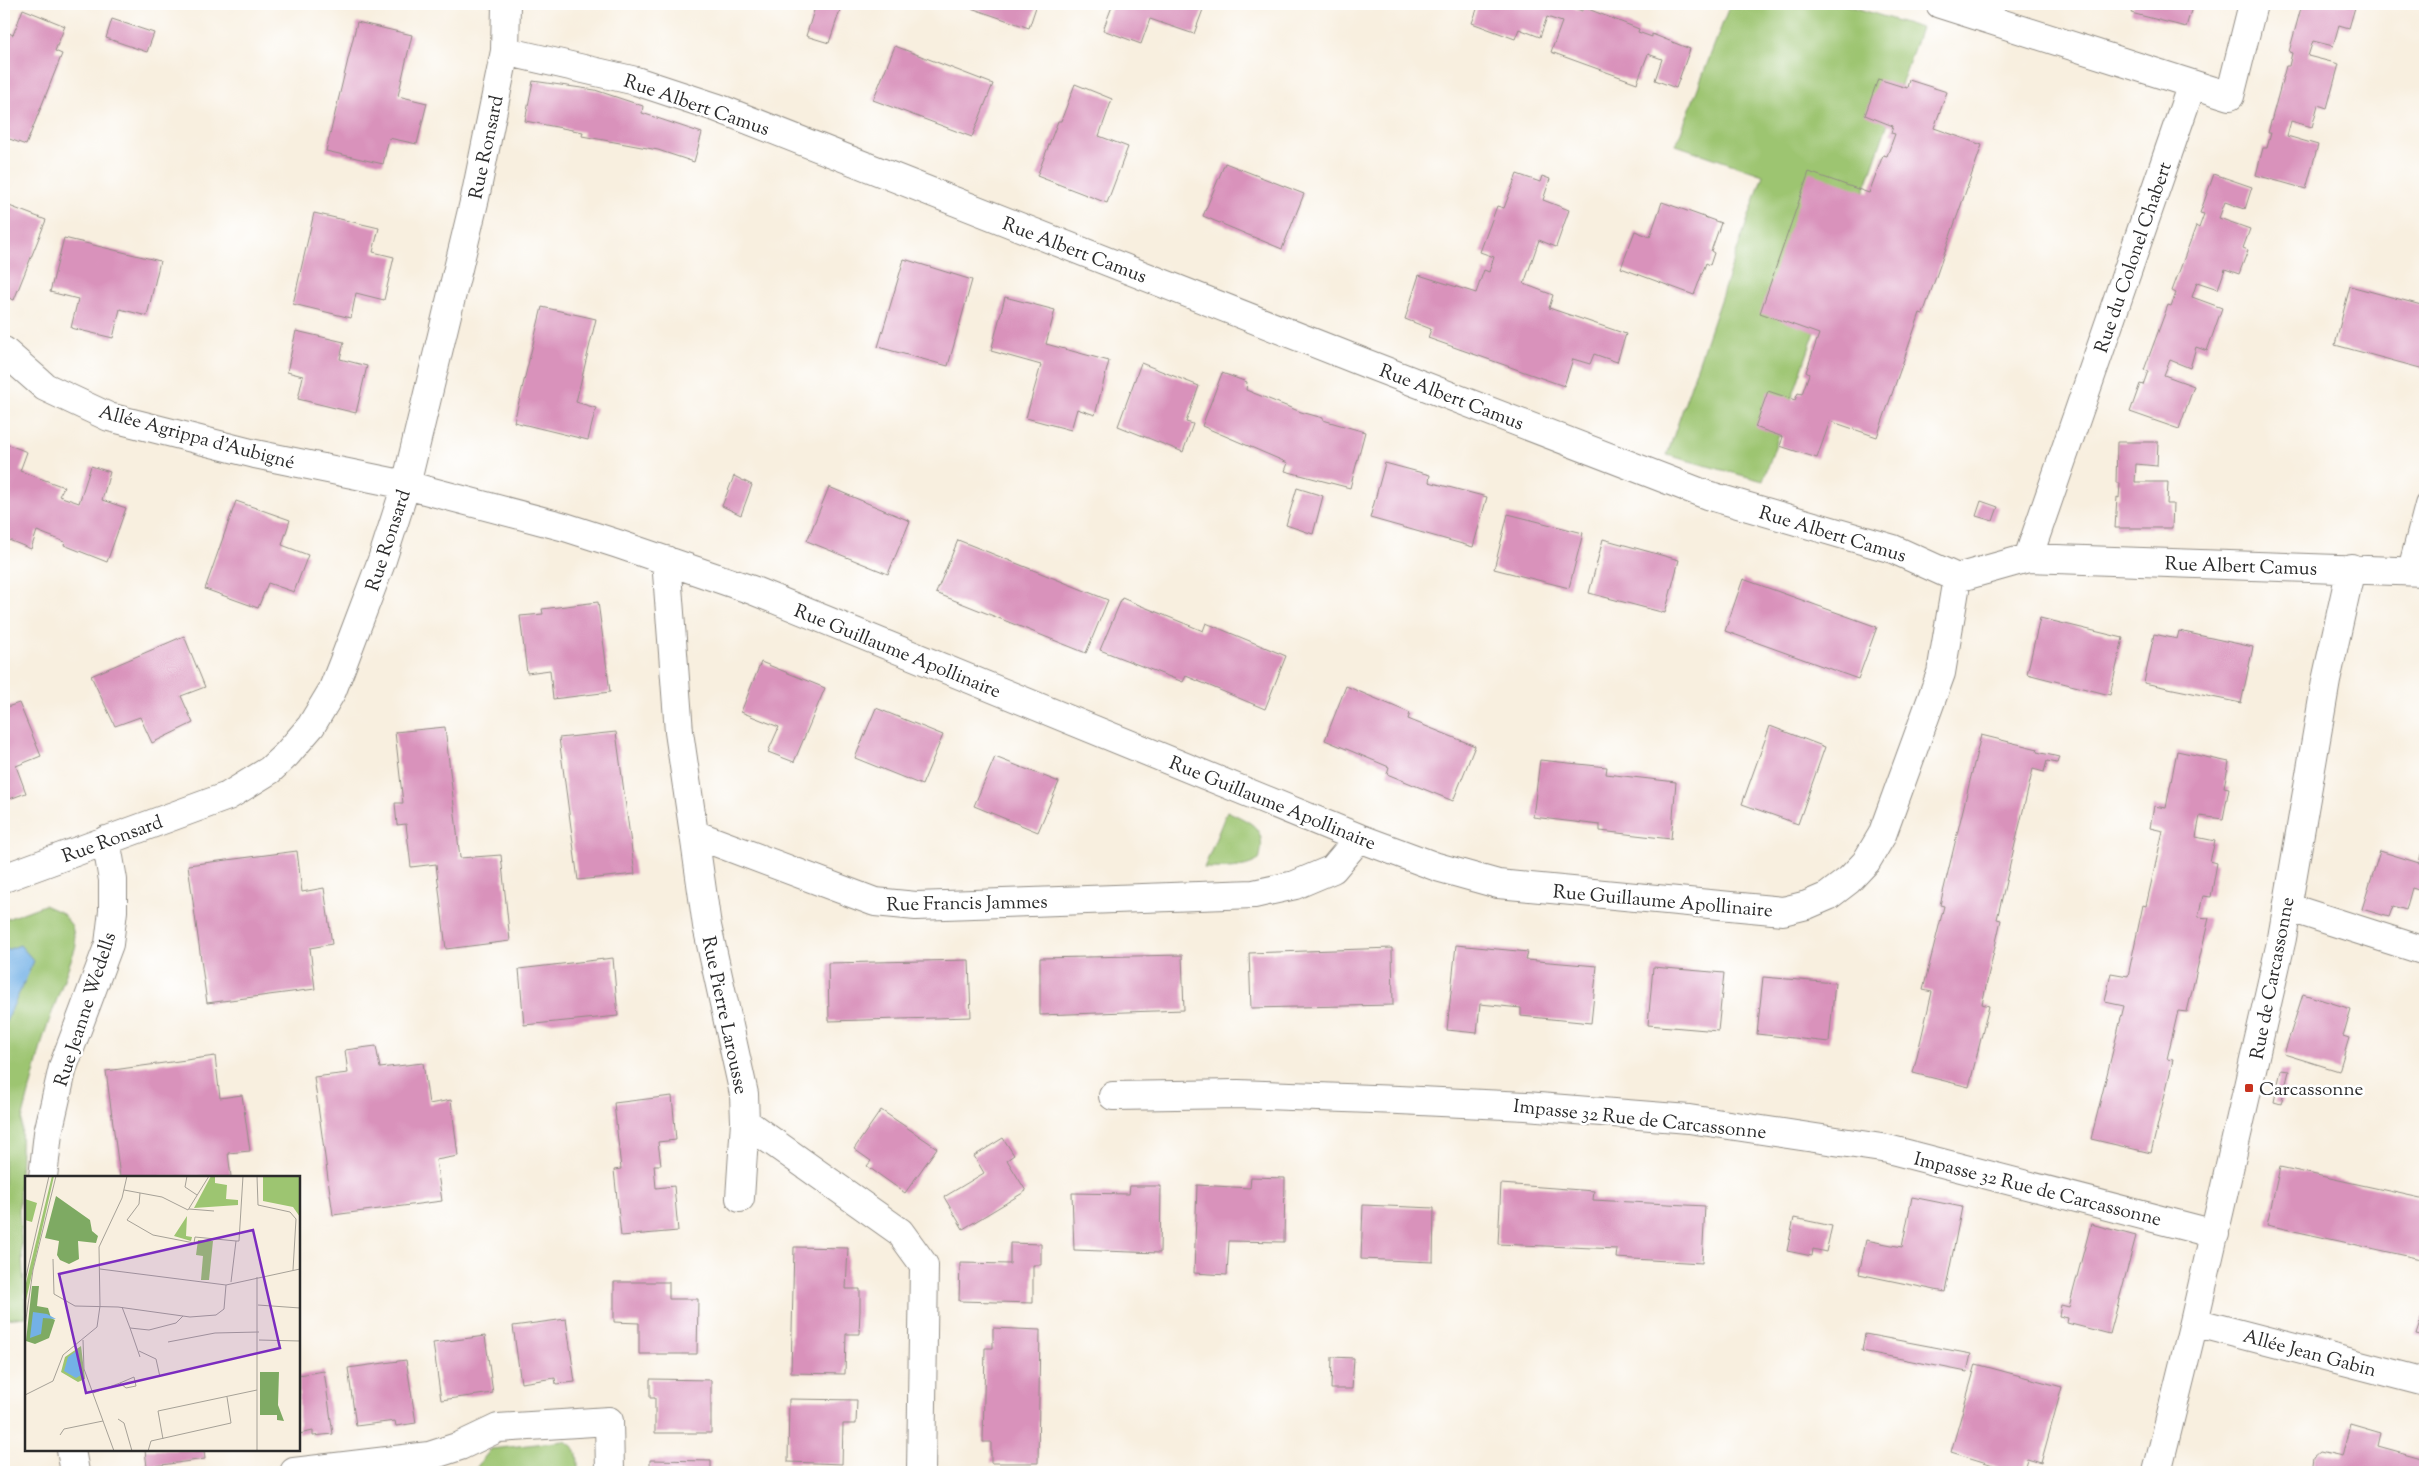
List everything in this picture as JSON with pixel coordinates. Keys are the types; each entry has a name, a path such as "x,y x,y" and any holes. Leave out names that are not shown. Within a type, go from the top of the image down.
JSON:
{"street":[{"name":"Rue Ronsard","path":"4,878 228,796 270,770 312,726 332,691 343,664 382,560 406,485 475,198 505,50 506,4"},
{"path":"1940,4 2230,96 2253,4"},
{"name":"Rue Albert Camus","path":"505,50 636,81 718,108 1365,363 1707,495 1893,549 1957,578 2028,558 2416,571"},
{"name":"Rue du Colonel Chabert","path":"2028,558 2192,84"},
{"name":"Allée Agrippa d'Aubigné","path":"4,352 45,388 109,417 256,454 406,485"},
{"name":"Rue Guillaume Apollinaire","path":"406,485 565,527 752,590 1360,838 1437,867 1498,884 1755,910 1783,911 1821,899 1849,880 1866,862 1882,835 1941,673 1957,578"},
{"path":"666,560 679,732 694,834"},
{"name":"Rue de Carcassonne","path":"2157,1472 2249,1088 2287,907 2326,681 2351,568"},
{"name":"Rue Francis Jammes","path":"694,834 874,902 916,906 1254,894 1295,885 1332,869 1360,838"},
{"name":"Rue Pierre Larousse","path":"694,834 707,926 744,1094 745,1122 740,1198"},
{"name":"Rue Jeanne Wedells","path":"43,1176 48,1133 62,1067 109,944 113,912 113,880 106,840"},
{"path":"2287,907 2425,951"},
{"name":"Impasse 32 Rue de Carcassonne","path":"1113,1096 1238,1094 1409,1100 1526,1106 1689,1120 1888,1149 2215,1234"},
{"path":"745,1122 900,1232 924,1265 921,1472"},
{"name":"Allée Jean Gabin","path":"2194,1322 2425,1382"},
{"path":"294,1472 433,1464 460,1446 498,1428 608,1421 610,1472"},
{"path":"71,1451 75,1472"}],"lane":[{"path":"2416,571 2425,503"}],"green space":[{"path":"1730,4 1843,4 1921,28 1763,481 1667,455 1763,175 1676,145"},
{"path":"1227,811 1244,819 1256,828 1261,841 1259,860 1240,867 1204,868"},
{"path":"44,905 62,913 72,926 76,946 44,1035 22,1120 19,1207 25,1317 4,1319 4,920"},
{"path":"564,1441 573,1447 577,1454 578,1472 473,1472 491,1449"}],"water":[{"path":"20,945 34,961 4,1026 4,951"}],"building":[{"path":"816,4 840,10 829,43 806,36"},
{"path":"973,4 1037,4 1029,28 971,8"},
{"path":"1113,4 1205,4 1194,34 1150,19 1141,44 1103,30"},
{"path":"1479,4 1570,4 1569,6 1582,11 1583,7 1639,29 1638,32 1652,37 1652,34 1690,49 1676,88 1655,80 1662,59 1648,54 1637,83 1551,52 1562,22 1547,17 1540,37 1519,29 1515,39 1472,23"},
{"path":"2134,4 2193,4 2186,27 2131,13"},
{"path":"2302,4 2356,4 2349,28 2339,25 2333,46 2313,41 2308,56 2339,64 2327,108 2318,105 2312,127 2291,121 2287,136 2318,145 2306,189 2256,175 2263,148 2267,148 2271,133 2268,133 2286,66 2289,66 2292,53 2289,52"},
{"path":"23,9 65,26 55,51 62,54 26,145 4,137 4,47 9,33 13,35"},
{"path":"112,19 154,33 147,52 106,38"},
{"path":"357,22 412,35 398,96 427,103 417,144 389,138 383,164 326,151"},
{"path":"895,46 993,84 972,137 873,100"},
{"path":"1878,79 1907,88 1909,80 1947,92 1934,128 1982,145 1923,314 1920,313 1877,437 1830,421 1817,458 1780,446 1783,437 1755,427 1768,391 1795,400 1798,393 1802,394 1809,374 1806,372 1819,334 1760,313 1809,172 1869,193 1883,155 1887,156 1895,134 1891,133 1893,126 1865,115"},
{"path":"533,81 595,90 643,106 642,113 702,133 694,162 658,150 582,136 583,132 525,121"},
{"path":"1075,84 1112,99 1099,136 1128,147 1107,203 1037,176 1058,121 1061,121"},
{"path":"1225,163 1304,194 1282,249 1203,216"},
{"path":"1517,174 1540,182 1542,176 1550,179 1543,200 1569,210 1556,247 1539,240 1524,284 1553,295 1549,308 1626,334 1617,362 1594,354 1590,364 1573,359 1564,386 1428,338 1431,329 1405,319 1419,275 1476,293 1484,270 1489,272 1494,257 1480,252 1497,206 1504,208"},
{"path":"2214,174 2252,187 2245,209 2225,202 2219,218 2250,229 2243,248 2248,250 2239,274 2225,269 2218,289 2197,282 2192,297 2222,308 2207,351 2196,347 2190,368 2170,360 2164,375 2194,386 2179,429 2130,412 2140,384 2143,385 2148,371 2144,370 2168,305 2171,306 2176,293 2172,291 2196,226 2199,228 2204,214 2200,213"},
{"path":"1662,202 1721,223 1711,251 1714,253 1710,265 1706,263 1694,295 1621,268 1635,231 1650,237"},
{"path":"4,204 46,220 14,300 4,296 6,265 4,264"},
{"path":"314,213 379,228 373,252 394,257 384,300 356,293 351,318 293,304"},
{"path":"64,238 160,261 147,316 120,309 113,338 71,328 78,299 50,292"},
{"path":"904,259 972,280 948,366 878,347"},
{"path":"2350,286 2425,306 2424,369 2335,345"},
{"path":"1005,297 1055,310 1046,344 1109,361 1095,415 1077,409 1071,430 1026,418 1041,365 991,351"},
{"path":"542,307 596,319 576,402 596,408 588,440 514,422"},
{"path":"296,331 344,342 340,359 367,366 356,413 298,399 303,376 287,372"},
{"path":"1141,363 1199,386 1186,422 1193,424 1183,452 1118,426"},
{"path":"1222,373 1247,382 1246,390 1301,412 1323,418 1323,420 1365,432 1350,488 1285,471 1288,463 1202,426"},
{"path":"2117,442 2158,442 2157,466 2136,464 2135,482 2168,482 2167,504 2173,504 2172,528 2115,528 2120,483 2116,483"},
{"path":"4,443 27,452 20,471 64,487 59,496 79,503 91,466 110,472 102,500 126,508 107,562 64,545 65,542 37,531 31,549 4,538"},
{"path":"1385,463 1430,475 1429,482 1487,497 1473,547 1370,518"},
{"path":"734,476 752,485 741,515 722,506"},
{"path":"829,487 910,521 888,574 807,541"},
{"path":"1297,488 1323,496 1313,534 1286,525"},
{"path":"236,501 290,520 282,545 308,555 294,592 268,583 258,608 205,589"},
{"path":"1981,501 1998,507 1993,521 1976,516"},
{"path":"1508,514 1583,533 1569,588 1494,569"},
{"path":"1603,539 1679,560 1665,613 1589,593"},
{"path":"958,540 1108,600 1086,653 936,593"},
{"path":"1743,579 1877,627 1858,679 1725,631"},
{"path":"1122,598 1203,631 1206,623 1286,656 1265,709 1186,676 1183,682 1100,650"},
{"path":"598,602 610,692 553,699 550,670 527,673 520,616 543,614 542,609"},
{"path":"2040,618 2123,638 2110,695 2027,674"},
{"path":"2179,631 2253,647 2241,703 2144,683 2154,634 2177,639"},
{"path":"184,636 205,687 181,696 193,723 152,743 140,717 115,726 91,676"},
{"path":"761,662 825,688 794,762 768,752 779,727 741,712"},
{"path":"1346,686 1410,713 1408,719 1475,746 1453,801 1387,774 1389,767 1325,740"},
{"path":"19,703 41,756 16,766 26,793 4,801 4,708"},
{"path":"876,708 943,735 922,785 855,758"},
{"path":"1770,726 1825,747 1798,824 1742,804"},
{"path":"445,727 460,858 501,855 510,941 446,949 436,864 411,867 406,824 397,825 395,803 403,803 395,732"},
{"path":"616,732 635,874 578,880 559,738"},
{"path":"1981,735 2038,749 2037,752 2059,757 2057,763 2047,761 2044,772 2033,769 1997,919 2001,920 1982,1004 1989,1006 1969,1087 1913,1073 1932,992 1923,990 1944,906 1940,905"},
{"path":"2177,751 2229,762 2224,787 2229,788 2223,819 2200,816 2196,837 2215,841 2210,861 2217,863 2211,897 2203,896 2198,917 2209,918 2187,1012 2178,1011 2167,1059 2173,1060 2151,1153 2091,1139 2124,1006 2105,1002 2111,973 2128,976 2143,905 2146,906 2163,831 2150,828 2154,806 2166,808"},
{"path":"995,757 1059,782 1038,832 974,806"},
{"path":"1540,760 1607,767 1606,774 1676,782 1671,839 1600,831 1600,825 1533,817"},
{"path":"297,851 302,892 324,888 332,944 310,948 315,989 207,1003 188,865"},
{"path":"2380,851 2419,863 2421,854 2425,855 2425,892 2412,888 2406,910 2393,906 2389,917 2362,909"},
{"path":"1456,945 1528,952 1526,960 1597,966 1591,1023 1521,1016 1521,1008 1480,1004 1477,1033 1447,1030"},
{"path":"1392,948 1393,1005 1251,1008 1249,953"},
{"path":"1182,955 1184,1010 1040,1015 1040,958"},
{"path":"613,958 618,1016 524,1025 519,969"},
{"path":"969,960 971,1017 829,1021 828,963"},
{"path":"1653,967 1724,973 1718,1031 1648,1025"},
{"path":"1763,977 1835,983 1829,1042 1757,1034"},
{"path":"2303,994 2351,1009 2343,1036 2349,1038 2339,1071 2284,1054"},
{"path":"376,1046 380,1068 423,1063 429,1104 451,1100 458,1156 436,1160 442,1201 333,1215 314,1077 348,1073 345,1050"},
{"path":"215,1056 220,1098 242,1095 250,1151 228,1153 231,1176 120,1176 106,1071"},
{"path":"2281,1070 2289,1071 2281,1104 2274,1102"},
{"path":"672,1096 676,1140 658,1142 661,1165 654,1165 656,1188 674,1186 678,1231 621,1236 614,1170 621,1169 614,1103"},
{"path":"881,1110 937,1148 905,1193 867,1166 871,1161 854,1149"},
{"path":"1003,1138 1014,1155 1007,1160 1026,1191 963,1229 944,1197 984,1173 974,1156"},
{"path":"2280,1167 2425,1199 2425,1260 2267,1225"},
{"path":"1251,1177 1285,1178 1284,1242 1229,1241 1227,1275 1194,1273 1197,1185 1250,1188"},
{"path":"1501,1184 1594,1191 1593,1200 1705,1206 1702,1263 1616,1258 1617,1249 1498,1244"},
{"path":"1130,1186 1161,1186 1160,1253 1074,1250 1072,1193 1129,1194"},
{"path":"1912,1197 1962,1207 1945,1292 1859,1274 1866,1240 1902,1247"},
{"path":"1363,1205 1434,1208 1433,1262 1361,1259"},
{"path":"1794,1218 1832,1226 1826,1252 1813,1249 1812,1256 1787,1251"},
{"path":"2091,1224 2136,1236 2110,1334 2067,1323 2068,1318 2059,1316 2061,1305 2069,1307"},
{"path":"1010,1243 1041,1244 1041,1265 1033,1265 1033,1303 959,1301 960,1263 1010,1264"},
{"path":"794,1247 848,1248 846,1289 860,1289 860,1311 859,1334 846,1334 845,1374 791,1373"},
{"path":"614,1282 669,1282 669,1299 698,1299 697,1354 639,1354 639,1323 614,1322"},
{"path":"2423,1313 2425,1314 2425,1337 2416,1335"},
{"path":"566,1319 575,1382 556,1384 555,1378 521,1383 513,1326"},
{"path":"993,1328 1040,1330 1038,1463 991,1463 991,1442 983,1442 985,1348 993,1348"},
{"path":"1865,1334 1971,1354 1967,1372 1862,1351"},
{"path":"485,1336 493,1393 441,1400 433,1343"},
{"path":"1332,1357 1354,1358 1352,1389 1331,1389"},
{"path":"406,1360 416,1423 396,1426 395,1421 356,1426 348,1368"},
{"path":"1976,1364 2062,1387 2041,1463 2027,1459 2023,1472 2016,1472 1951,1452"},
{"path":"324,1371 333,1434 313,1436 313,1431 300,1434 300,1375"},
{"path":"650,1379 711,1380 711,1433 655,1433 655,1398 650,1398"},
{"path":"789,1399 857,1400 856,1424 843,1424 842,1464 788,1462"},
{"path":"2350,1424 2381,1433 2378,1446 2425,1459 2425,1472 2312,1472 2314,1457 2320,1452 2342,1457"},
{"path":"145,1451 204,1451 205,1459 147,1467"},
{"path":"650,1460 711,1461 711,1472 650,1472"}],"place":[{"name":"Carcassonne","path":"2249,1088"}]}
